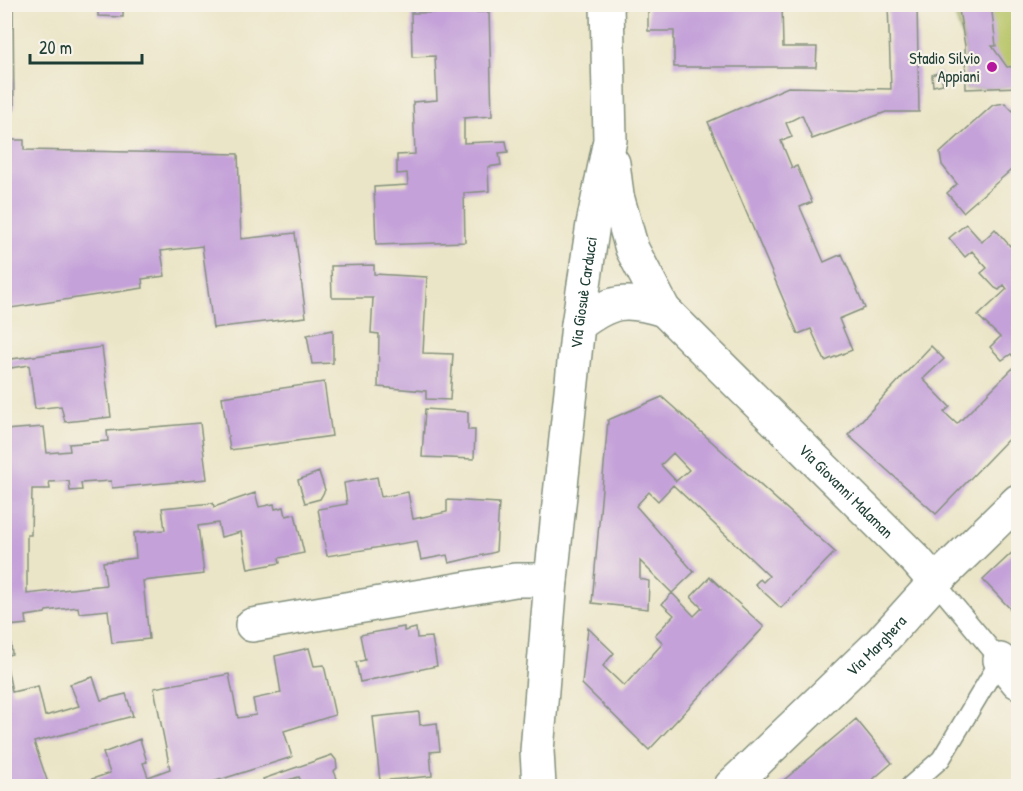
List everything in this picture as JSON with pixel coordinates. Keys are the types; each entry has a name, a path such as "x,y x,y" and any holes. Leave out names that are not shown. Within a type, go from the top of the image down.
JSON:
{"street":[{"name":"Via Giosuè Carducci","path":"539,786 537,751 578,325 592,224 610,140 607,4"},
{"name":"Via Giovanni Malaman","path":"610,140 617,196 632,249 664,310 907,551 935,582"},
{"name":"Via Giovanni Malaman","path":"578,325 595,312 615,303 640,302 664,310"},
{"name":"Via Marghera","path":"731,786 879,644 935,582 1018,501"},
{"path":"252,625 515,580 552,580"}],"lane":[{"name":"Via Giovanni Malaman","path":"935,582 1010,671"},
{"path":"910,786 941,759 1010,671"}],"green space":[{"name":"Stadio Silvio Appiani","path":"952,5 1018,5 1018,87 966,89 965,46"}],"building":[{"path":"4,4 13,4 14,110 4,111"},
{"path":"98,4 123,4 123,17 98,16"},
{"path":"888,4 917,4 919,112 886,112 812,139 802,115 786,123 792,137 781,141 792,168 797,166 812,202 800,207 824,262 842,254 865,308 839,319 852,350 825,361 811,329 798,334 708,122 788,87 891,89"},
{"name":"Stadio Silvio Appiani","path":"958,4 991,4 996,46 992,46 1007,67 1018,66 1018,87 966,89 965,46"},
{"path":"648,5 782,5 783,47 817,47 816,67 674,67 674,31 648,31"},
{"path":"489,12 492,116 464,118 464,143 506,141 508,152 499,153 501,165 488,167 489,191 464,193 465,242 376,245 374,187 408,185 407,173 397,174 397,155 415,154 413,102 437,100 435,56 412,57 411,13"},
{"path":"940,72 943,84 933,86 932,75"},
{"path":"1005,103 1013,111 1018,106 1018,164 963,212 947,193 957,184 942,165 940,153 993,105"},
{"path":"4,140 24,140 24,150 238,154 241,239 295,233 306,317 213,328 202,246 161,251 165,276 142,279 143,288 4,309"},
{"path":"966,224 982,242 995,229 1010,246 1018,238 1018,325 1014,329 1018,333 1018,362 1011,354 1002,360 990,347 1000,337 978,316 1007,289 1004,285 999,290 995,288 981,273 987,268 972,251 965,257 949,238"},
{"path":"374,265 374,274 427,277 423,353 453,354 450,400 426,399 426,391 378,387 379,334 371,333 373,298 332,298 331,266"},
{"path":"333,330 333,363 312,364 307,335"},
{"path":"931,346 944,359 923,379 950,407 944,412 957,424 1018,363 1018,429 936,514 848,435"},
{"path":"102,347 111,417 65,422 61,406 35,409 29,365 4,369 4,360"},
{"path":"324,382 332,436 230,450 222,397"},
{"path":"662,397 835,552 781,608 755,584 760,579 763,582 769,576 673,485 658,501 649,492 636,506 694,572 672,593 640,561 640,579 649,581 648,609 592,603 608,420","holes":["673,453 689,470 676,481 661,465"]},
{"path":"425,409 468,412 468,430 475,430 474,459 422,457"},
{"path":"200,423 207,479 112,488 111,481 81,483 82,490 70,491 69,481 49,482 50,489 32,489 31,535 27,535 27,594 106,585 103,562 136,558 134,533 165,530 162,508 213,503 214,507 255,493 259,507 274,504 275,509 284,507 286,516 295,514 304,553 279,558 280,563 248,569 241,532 221,537 218,523 198,526 204,574 143,581 149,639 112,643 108,610 79,613 78,607 26,616 27,624 9,626 12,654 4,656 4,430 44,427 47,453 70,451 69,444 108,441 107,431"},
{"path":"319,472 325,490 320,499 305,503 298,480"},
{"path":"377,477 381,497 408,492 413,519 447,512 447,500 499,503 496,552 449,563 447,555 421,560 417,541 327,556 318,509 347,504 344,483"},
{"path":"1018,547 1018,617 983,580"},
{"path":"710,577 764,627 649,750 582,684 588,628 614,653 603,666 624,686 663,643 655,635 674,615 662,604 672,593 694,616 702,608 691,597"},
{"path":"404,627 404,631 416,628 417,638 432,637 437,666 360,682 356,662 365,660 360,635"},
{"path":"309,648 314,666 324,665 335,715 284,731 292,757 200,786 71,786 110,773 103,753 140,739 147,762 143,763 148,777 170,769 154,688 229,674 238,718 256,715 253,699 281,693 275,656"},
{"path":"6,661 12,692 38,686 45,716 79,706 70,684 93,677 101,700 126,694 133,716 34,742 49,786 4,786"},
{"path":"419,712 420,725 437,723 440,751 430,752 432,776 380,781 373,717"},
{"path":"856,719 892,763 865,786 777,786"},
{"path":"332,755 336,760 337,768 334,771 340,786 303,786 299,777 266,786 263,779"}],"place":[{"name":"Stadio Silvio Appiani","path":"992,67"}]}
